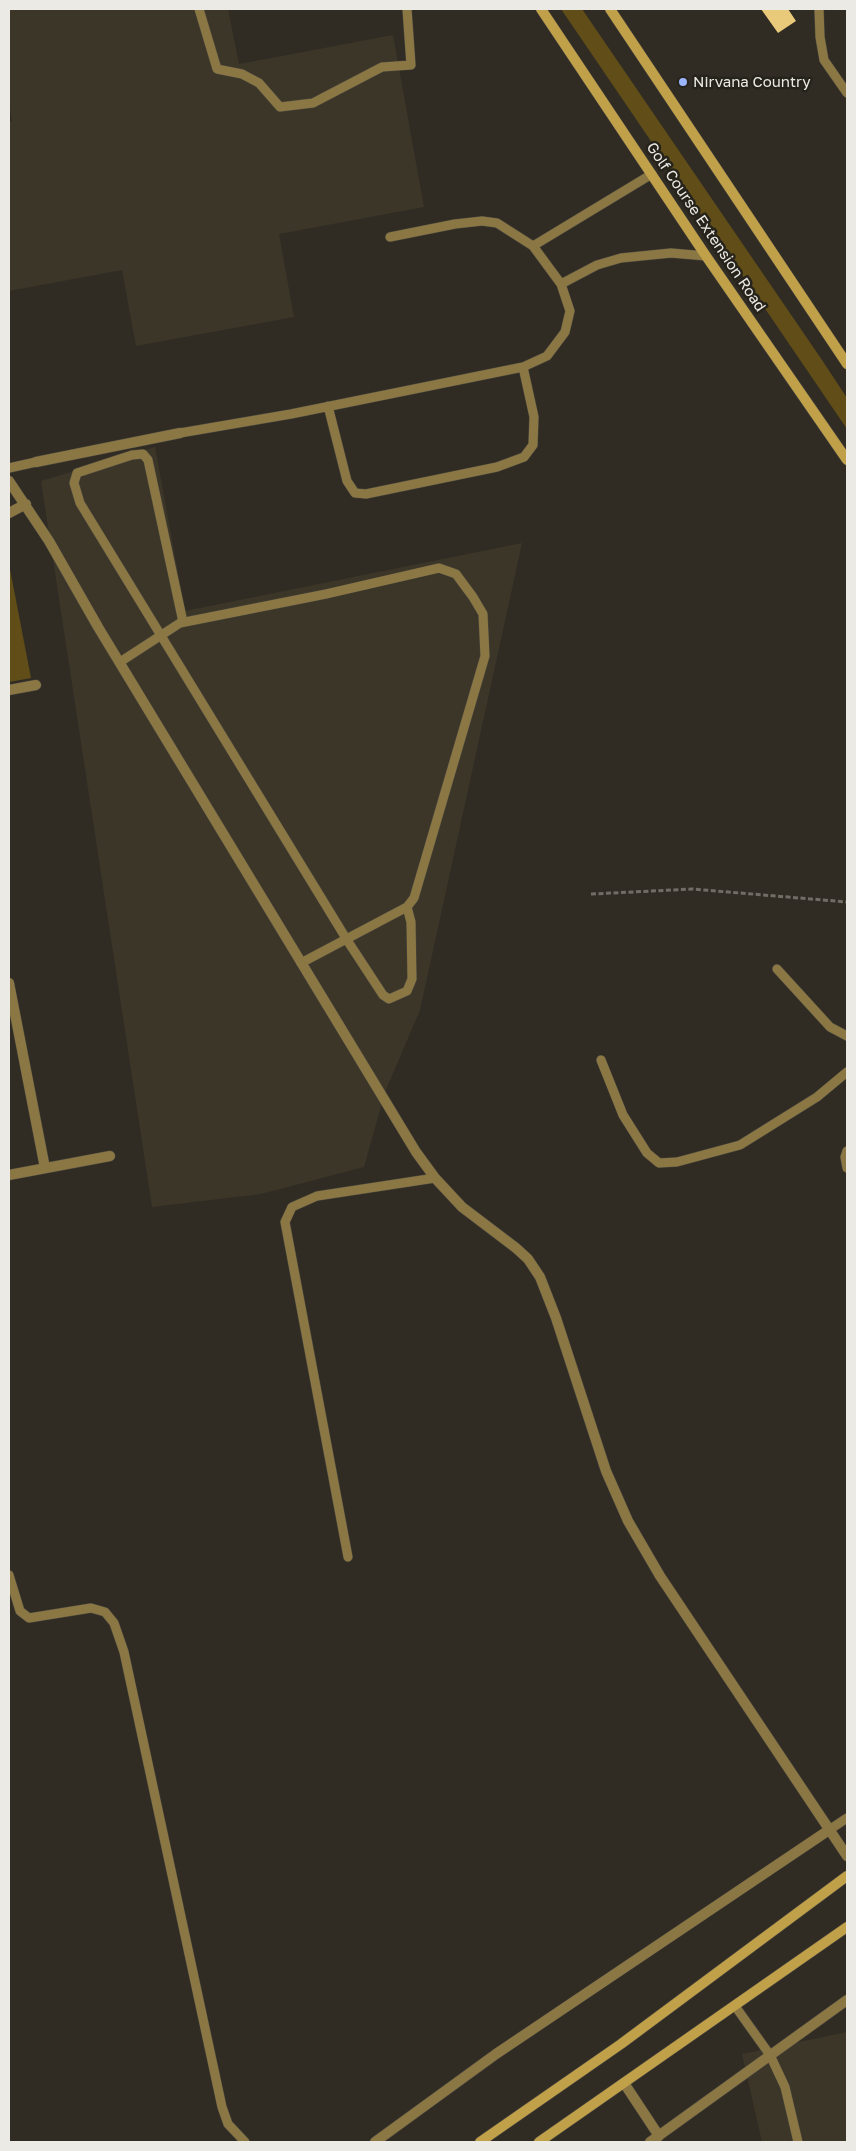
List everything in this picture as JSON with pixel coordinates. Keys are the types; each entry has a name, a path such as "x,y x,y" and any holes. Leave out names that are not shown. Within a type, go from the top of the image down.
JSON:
{"main road":[{"name":"Golf Course Extension Road","path":"541,9 706,256 847,460"},
{"path":"610,9 847,364"},
{"path":"480,2142 621,2044 847,1876"},
{"path":"539,2142 847,1927"}],"street":[{"path":"36,462 180,433"},
{"path":"9,481 26,504 301,963 396,1119 435,1178 462,1207 528,1259 540,1277 556,1318 606,1471 628,1521 660,1576 847,1856"},
{"path":"9,513 26,504"},
{"path":"9,690 36,685"},
{"path":"9,983 45,1168"},
{"path":"9,1175 110,1156"},
{"path":"375,2142 496,2054 829,1830"},
{"path":"650,2142 847,2000"},
{"path":"624,2083 659,2136"}],"lane":[{"path":"199,9 216,69 242,74 259,83 280,107 313,103 382,67 411,65 407,9"},
{"path":"819,9 820,38 824,60 847,93"},
{"path":"533,246 652,174"},
{"path":"180,433 328,406 523,366 548,356 565,332 570,310 561,284 533,246 498,223 482,221 390,237"},
{"path":"561,284 598,265 621,258 671,253 706,256"},
{"path":"328,406 347,481 355,493 366,494 497,467 524,457 534,445 534,417 523,366"},
{"path":"183,622 148,460 143,454 132,455 77,473 74,483 80,503 347,940 383,995 389,999 408,991 412,979 411,922 407,907"},
{"path":"9,468 36,462"},
{"path":"120,662 183,622 439,568 456,574 483,614 485,656 414,898 407,907 301,963"},
{"path":"777,969 830,1027 847,1036"},
{"path":"601,1060 623,1115 647,1153 659,1163 686,1160 740,1144 817,1097 847,1072"},
{"path":"847,1151 845,1157 847,1168"},
{"path":"348,1557 284,1222 292,1208 317,1196 435,1178"},
{"path":"9,1575 20,1611 29,1618 91,1608 105,1612 114,1623 124,1652 222,2107 228,2124 245,2142"},
{"path":"829,1830 847,1818"},
{"path":"735,2006 770,2054 785,2087 798,2142"}],"path":[{"path":"591,894 692,889 847,902"}],"shaded area":[{"path":"9,9 228,9 239,64 393,35 424,207 279,234 294,317 136,346 122,270 9,291 9,122 12,121 9,102"},
{"path":"561,9 582,9 822,360 847,398 847,429"},
{"path":"155,447 185,611 522,543 420,1010 385,1092 364,1167 261,1194 152,1207 41,481"},
{"path":"9,564 31,678 9,682"},
{"path":"847,2032 847,2142 762,2142 742,2054"}],"building":[{"path":"761,9 788,9 796,21 778,33"}],"place":[{"name":"Nirvana Country","path":"683,82"}]}
